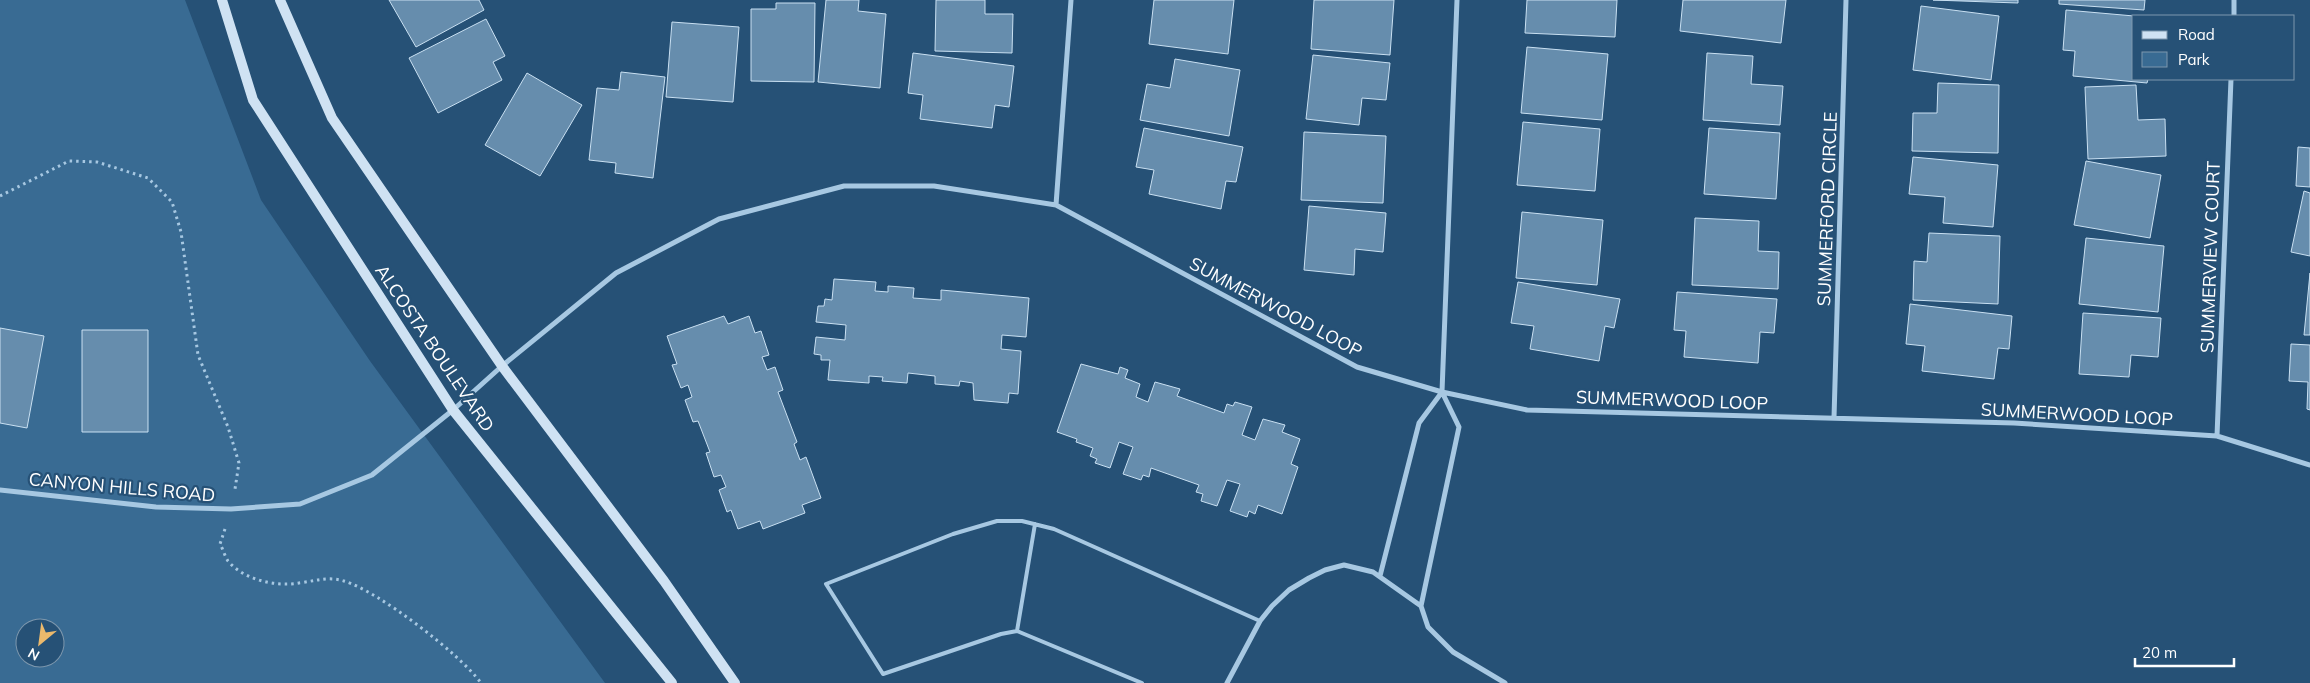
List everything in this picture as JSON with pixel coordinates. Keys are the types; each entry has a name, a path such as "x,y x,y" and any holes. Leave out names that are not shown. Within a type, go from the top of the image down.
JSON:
{"main road":[{"name":"ALCOSTA BOULEVARD","path":"222,0 253,100 453,410 672,683"},
{"path":"280,0 332,118 502,366 664,582 735,683"}],"street":[{"path":"1056,205 1071,0"},
{"path":"1457,0 1442,392 1459,427 1421,606 1428,627 1453,652 1505,683"},
{"name":"SUMMERFORD CIRCLE","path":"1834,418 1846,0"},
{"path":"2234,0 2234,15"},
{"name":"SUMMERVIEW COURT","path":"2217,436 2231,80"},
{"name":"SUMMERWOOD LOOP","path":"453,410 502,366 616,273 719,219 844,186 934,186 1056,205 1356,367 1442,392 1527,410 2014,423 2217,436 2310,466"},
{"path":"1380,576 1419,422 1442,392"},
{"name":"CANYON HILLS ROAD","path":"0,490 156,507 232,509 300,504 372,475 453,410"},
{"path":"1227,683 1260,622 1289,590 1325,570 1344,565 1360,567 1380,576 1421,606"}],"lane":[{"path":"1142,683 1017,631 1001,634 883,674 826,584 953,534 997,521 1022,521 1081,541 1260,622"},
{"path":"1017,631 1035,524"}],"path":[{"path":"0,196 69,161 97,162 148,178 172,202 181,232 198,355 228,427 239,463 232,509 220,544 228,561 247,576 269,583 297,584 323,578 344,581 370,593 448,649 481,683"}],"green space":[{"path":"0,0 185,0 261,200 370,361 605,683 0,683"}],"building":[{"path":"389,0 479,0 484,10 416,47"},
{"path":"826,0 859,0 858,11 886,14 880,88 818,82"},
{"path":"936,0 985,0 985,14 1013,14 1012,53 935,51"},
{"path":"1154,0 1234,0 1228,54 1149,44"},
{"path":"1314,0 1394,0 1390,55 1311,49"},
{"path":"1527,0 1617,0 1615,37 1525,33"},
{"path":"1683,0 1786,0 1781,43 1680,31"},
{"path":"1933,0 2018,0 2018,3"},
{"path":"2059,0 2145,0 2144,10 2059,4"},
{"path":"776,3 815,3 814,82 751,81 751,9 776,9"},
{"path":"1921,6 1999,16 1991,80 1913,70"},
{"path":"2066,10 2132,16 2132,80 2148,80 2147,83 2073,76 2075,51 2063,50"},
{"path":"486,19 505,56 493,62 502,80 438,113 409,58"},
{"path":"672,22 739,27 733,102 666,97"},
{"path":"1527,47 1608,54 1602,120 1521,113"},
{"path":"913,53 1014,66 1009,107 995,105 992,128 920,119 923,95 908,93"},
{"path":"1707,53 1753,56 1751,84 1783,86 1780,125 1703,120"},
{"path":"1313,55 1390,63 1386,100 1362,98 1359,125 1306,119"},
{"path":"1175,59 1240,70 1229,136 1140,120 1147,84 1170,88"},
{"path":"621,72 665,77 653,178 615,173 616,163 589,160 597,88 619,90"},
{"path":"527,73 582,105 540,176 485,145"},
{"path":"1938,83 1999,85 1998,153 1912,151 1913,113 1937,113"},
{"path":"2136,85 2138,120 2165,119 2166,156 2088,159 2085,87"},
{"path":"1523,122 1600,129 1595,191 1517,185"},
{"path":"1144,128 1243,147 1236,182 1226,181 1221,209 1149,194 1154,170 1136,167"},
{"path":"1709,128 1780,133 1776,199 1704,194"},
{"path":"1304,132 1386,136 1383,203 1301,200"},
{"path":"2298,147 2310,148 2310,187 2296,186"},
{"path":"1913,157 1998,165 1993,227 1943,223 1945,197 1909,194"},
{"path":"2086,161 2161,175 2150,238 2074,225"},
{"path":"2304,191 2310,193 2310,256 2291,252"},
{"path":"1309,206 1386,213 1383,252 1355,249 1354,275 1304,270"},
{"path":"1522,212 1603,220 1597,285 1516,278"},
{"path":"1695,218 1759,221 1758,251 1779,252 1778,289 1692,285"},
{"path":"1929,233 2000,236 1998,304 1913,300 1914,261 1927,262"},
{"path":"2086,238 2164,246 2158,312 2079,304"},
{"path":"2310,273 2310,335 2304,335"},
{"path":"834,279 876,282 875,291 888,292 888,286 914,288 913,298 941,300 941,290 1029,298 1026,337 1002,335 1001,349 1021,351 1018,394 1009,393 1008,403 974,400 973,383 960,381 959,386 935,384 935,376 908,373 907,383 882,381 883,377 869,376 869,383 828,380 830,360 821,360 821,355 814,354 816,337 845,340 846,325 816,322 818,306 824,306 825,299 832,300"},
{"path":"1518,282 1620,299 1614,328 1605,326 1599,361 1530,349 1534,326 1511,323"},
{"path":"1677,292 1777,299 1774,333 1760,332 1758,363 1684,357 1686,331 1674,330"},
{"path":"1910,304 2012,316 2009,349 1998,348 1994,379 1922,371 1925,346 1906,344"},
{"path":"2083,313 2161,318 2158,357 2131,355 2129,377 2079,374"},
{"path":"724,316 728,324 749,316 755,333 761,331 769,355 762,357 767,370 775,367 783,390 778,392 797,442 794,444 800,460 806,457 821,498 802,505 805,513 763,529 760,521 738,529 731,510 727,512 719,490 726,487 721,475 714,477 706,453 710,452 698,421 693,422 685,400 692,397 688,385 681,388 672,365 677,364 667,336"},
{"path":"0,328 44,336 27,428 0,423"},
{"path":"82,330 148,330 148,432 82,432"},
{"path":"2291,344 2310,345 2310,410 2307,409 2308,382 2289,381"},
{"path":"1081,364 1118,374 1120,367 1128,370 1125,378 1140,384 1136,397 1148,402 1155,382 1180,389 1177,396 1224,413 1227,404 1233,406 1235,402 1252,407 1242,435 1255,440 1263,419 1285,425 1282,432 1300,439 1291,464 1298,467 1282,514 1258,505 1255,514 1249,511 1247,517 1230,511 1240,484 1227,480 1217,506 1201,501 1203,494 1196,492 1199,485 1151,468 1149,477 1143,475 1141,480 1123,474 1133,447 1119,442 1110,468 1095,463 1097,459 1090,456 1093,448 1076,442 1077,439 1057,432"}]}
